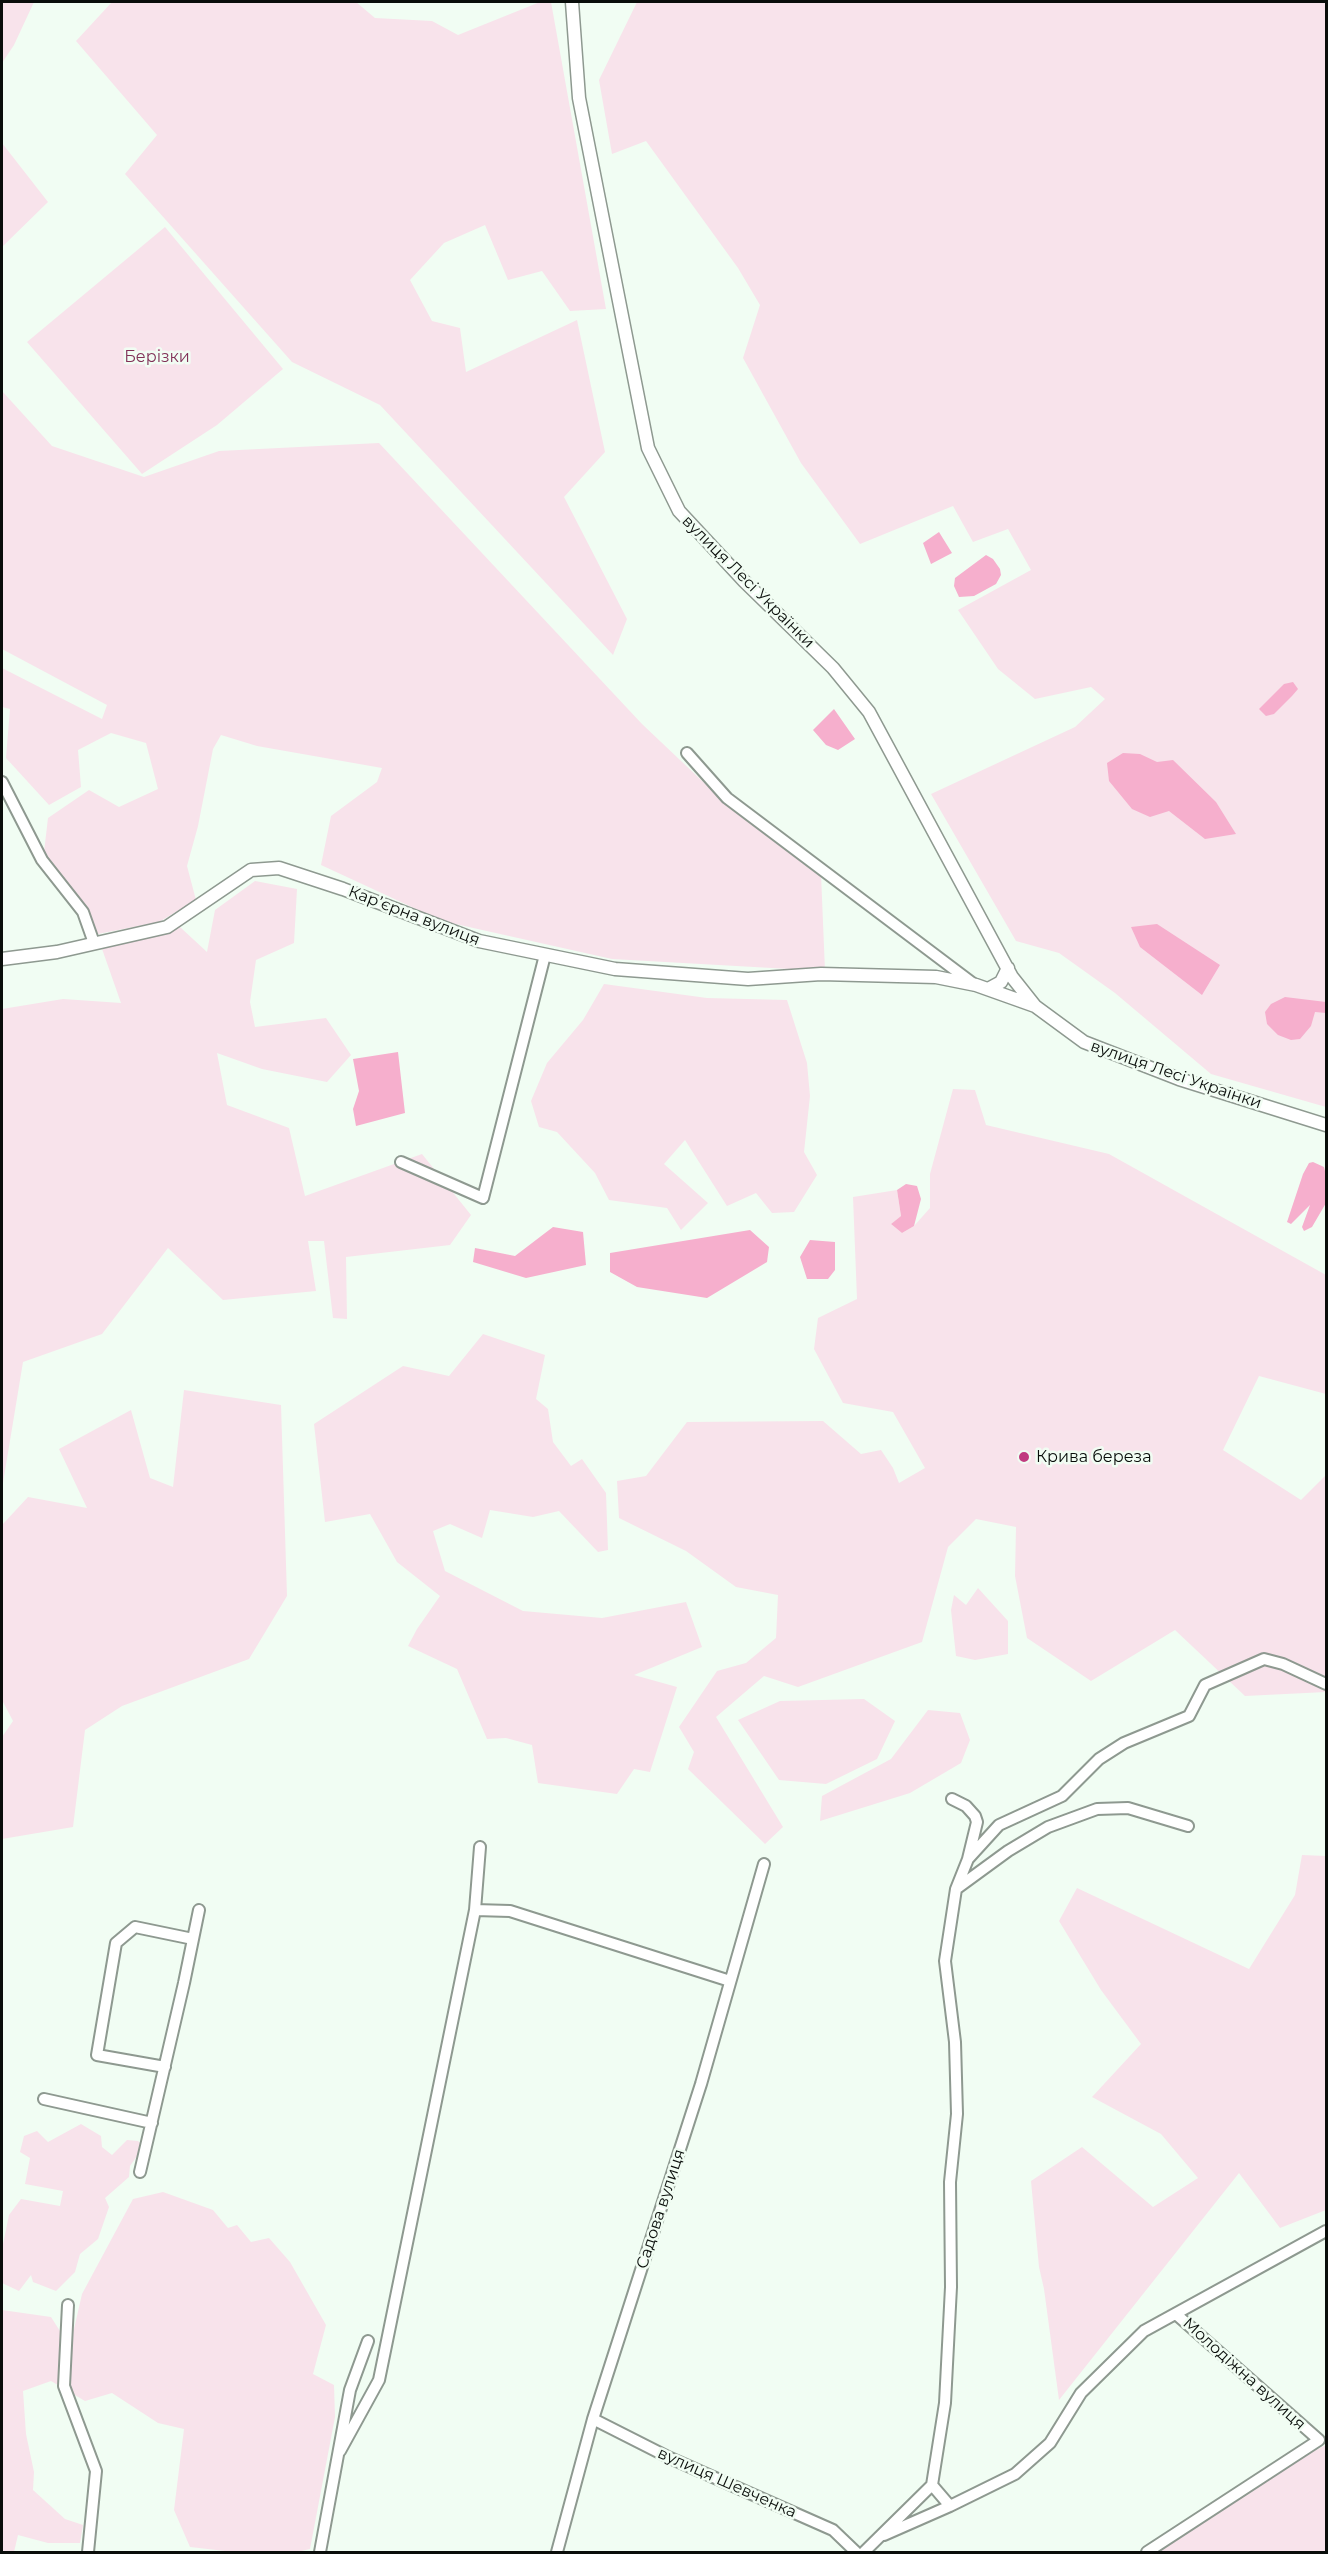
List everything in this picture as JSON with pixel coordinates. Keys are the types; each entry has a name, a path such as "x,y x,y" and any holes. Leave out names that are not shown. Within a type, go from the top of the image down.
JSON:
{"street":[{"name":"вулиця Лесі Українки","path":"572,2 579,98 648,448 679,511 744,581 833,668 869,712 1008,968 1035,1006"},
{"path":"687,753 727,798 982,987 1000,982 1008,968"},
{"path":"2,782 42,860 82,912 94,943"},
{"name":"Карʼєрна вулиця","path":"2,959 57,952 167,927 250,870 279,868 343,889 479,941 615,969 748,979 834,974"},
{"path":"400,1162 483,1198 545,955"},
{"name":"вулиця Лесі Українки","path":"834,974 936,977 982,987 1035,1006 1084,1042 1179,1079 1326,1125"},
{"path":"968,1859 999,1826 1062,1796 1099,1759 1124,1743 1189,1716 1205,1685 1264,1659 1283,1664 1326,1684"},
{"path":"864,2553 932,2485 945,2403 951,2287 950,2182 957,2114 955,2043 945,1961 956,1889 968,1859 977,1822 966,1806 952,1799"},
{"path":"956,1889 1008,1851 1048,1827 1096,1809 1128,1808 1188,1826"},
{"path":"340,2451 379,2380 475,1910 480,1847"},
{"name":"Садова вулиця","path":"557,2553 593,2419 701,2084 764,1864"},
{"path":"140,2172 198,1910"},
{"path":"475,1910 510,1911 730,1981"},
{"path":"165,2067 97,2055 116,1943 135,1927 193,1939"},
{"path":"44,2099 152,2123"},
{"name":"Молодіжна вулиця","path":"881,2536 1015,2474 1050,2443 1081,2393 1144,2331 1326,2232"},
{"path":"68,2305 64,2386 96,2471 88,2553"},
{"name":"Молодіжна вулиця","path":"1147,2553 1319,2440 1177,2314"},
{"path":"320,2553 350,2390 368,2342"},
{"name":"вулиця Шевченка","path":"593,2419 670,2458 833,2530 856,2553"},
{"path":"932,2485 950,2506"}],"green space":[{"path":"2,2 34,2 14,45 2,63"},
{"path":"112,2 356,2 375,18 432,21 458,35 540,2 551,2 606,309 570,311 542,271 508,280 485,225 444,243 410,280 432,321 460,328 466,372 577,320 605,452 564,497 627,619 613,655 380,405 292,362 125,174 157,135 76,41"},
{"path":"637,2 1326,2 1326,1107 1211,1074 1115,993 1059,953 1016,941 931,794 1075,727 1105,699 1091,687 1035,699 998,669 958,610 1031,570 1008,529 973,542 953,506 860,544 801,463 743,358 760,305 738,268 646,141 612,154 599,80"},
{"path":"2,143 48,202 2,247"},
{"name":"Берізки","path":"165,227 283,369 217,425 142,474 27,342"},
{"path":"2,391 52,446 144,477 219,451 379,443 642,724 718,796 821,874 825,971 612,959 442,921 321,865 331,816 377,782 382,768 257,746 221,735 213,749 198,826 187,866 196,900 159,922 98,934 86,908 44,852 48,818 89,790 119,807 158,789 146,743 111,733 78,750 81,787 49,805 6,758 10,709 2,707 2,668 102,719 107,705 2,649"},
{"path":"255,881 297,889 294,943 256,960 250,1002 255,1027 326,1018 351,1055 327,1082 262,1069 217,1053 227,1105 289,1128 305,1196 422,1154 471,1215 450,1245 346,1257 347,1319 333,1318 324,1241 308,1241 316,1291 223,1300 168,1248 102,1334 23,1362 2,1489 2,1009 63,999 121,1003 101,946 180,927 207,952 215,910"},
{"path":"604,984 707,998 787,1000 807,1063 810,1096 804,1152 817,1175 794,1212 772,1213 756,1193 727,1206 685,1140 664,1164 708,1203 681,1230 667,1208 609,1200 595,1173 557,1132 539,1127 531,1101 547,1063 583,1020"},
{"path":"953,1089 975,1090 986,1125 1109,1154 1326,1275 1326,1394 1259,1376 1223,1450 1301,1500 1326,1475 1326,1692 1245,1696 1175,1630 1091,1681 1027,1638 1015,1576 1016,1527 976,1519 948,1547 922,1642 798,1687 764,1676 716,1717 783,1827 765,1844 688,1769 694,1752 679,1727 717,1671 746,1663 776,1638 778,1595 736,1587 686,1551 619,1518 617,1481 646,1476 687,1422 823,1421 861,1454 881,1450 893,1468 899,1483 925,1468 893,1412 843,1403 814,1349 818,1318 857,1299 853,1197 897,1190 901,1216 891,1224 902,1233 914,1226 930,1208 930,1174"},
{"path":"483,1334 545,1355 536,1399 548,1409 553,1442 571,1466 582,1459 606,1493 608,1550 598,1552 559,1511 533,1517 490,1510 482,1538 450,1524 433,1531 445,1571 523,1611 602,1618 686,1602 702,1647 634,1675 677,1687 650,1772 634,1769 617,1794 538,1783 532,1745 506,1738 487,1739 457,1669 408,1646 440,1596 397,1562 370,1514 325,1522 314,1424 403,1366 449,1376"},
{"path":"184,1390 281,1405 287,1596 249,1659 122,1706 85,1730 73,1827 2,1839 2,1737 13,1721 2,1700 2,1525 28,1497 87,1508 59,1449 131,1410 150,1478 173,1487"},
{"path":"978,1588 1008,1621 1008,1654 975,1660 956,1656 951,1610 954,1595 966,1605"},
{"path":"864,1699 895,1721 877,1759 826,1784 779,1780 738,1720 780,1701"},
{"path":"928,1710 960,1713 970,1740 961,1763 910,1793 820,1821 822,1796 891,1759"},
{"path":"1302,1855 1326,1856 1326,2210 1280,2228 1239,2173 1059,2400 1039,2267 1031,2181 1082,2147 1153,2207 1198,2178 1161,2134 1092,2097 1141,2044 1101,1990 1059,1921 1077,1888 1249,1969 1295,1895"},
{"path":"81,2124 101,2136 102,2147 112,2155 127,2140 138,2141 144,2146 130,2166 129,2177 105,2198 109,2207 98,2239 80,2254 75,2272 56,2291 33,2282 31,2275 19,2291 2,2283 2,2249 9,2215 21,2199 60,2206 63,2191 25,2184 30,2158 20,2152 24,2136 37,2131 48,2142"},
{"path":"163,2192 213,2210 228,2228 237,2225 251,2242 269,2238 290,2262 326,2325 313,2374 334,2385 335,2417 310,2549 297,2552 234,2552 190,2547 174,2510 184,2429 158,2423 112,2393 85,2401 51,2381 23,2391 26,2434 34,2472 33,2490 65,2519 83,2525 80,2543 48,2543 18,2535 14,2552 2,2552 2,2310 51,2317 60,2331 74,2329 82,2294 133,2199"},
{"path":"1326,2445 1326,2552 1158,2552 1312,2452"}],"shaded area":[{"path":"939,532 952,553 931,564 923,543"},
{"path":"986,555 993,559 1000,569 1001,575 996,584 974,596 959,597 954,586 955,578"},
{"path":"1293,682 1298,689 1274,714 1266,716 1259,709 1284,684"},
{"path":"834,709 855,739 838,750 826,745 813,730"},
{"path":"1123,753 1140,754 1157,762 1173,760 1216,802 1236,834 1205,839 1169,811 1150,817 1132,809 1109,781 1107,763"},
{"path":"1157,924 1220,965 1202,995 1140,947 1131,927"},
{"path":"1285,997 1326,1002 1326,1013 1315,1012 1311,1026 1300,1039 1291,1040 1278,1035 1267,1024 1265,1012 1271,1004"},
{"path":"398,1052 405,1113 356,1126 353,1109 359,1091 353,1059"},
{"path":"1313,1162 1324,1167 1326,1203 1312,1227 1304,1231 1302,1227 1310,1205 1291,1224 1287,1222 1303,1174 1309,1163"},
{"path":"906,1184 917,1186 921,1199 914,1226 902,1233 891,1224 901,1216 897,1190"},
{"path":"553,1227 583,1232 586,1265 526,1278 473,1262 475,1248 515,1256"},
{"path":"750,1230 769,1247 767,1262 707,1298 637,1287 610,1272 610,1253"},
{"path":"810,1240 835,1242 835,1270 828,1279 807,1279 800,1257"}],"place":[{"name":"Крива береза","path":"1024,1457"}]}
